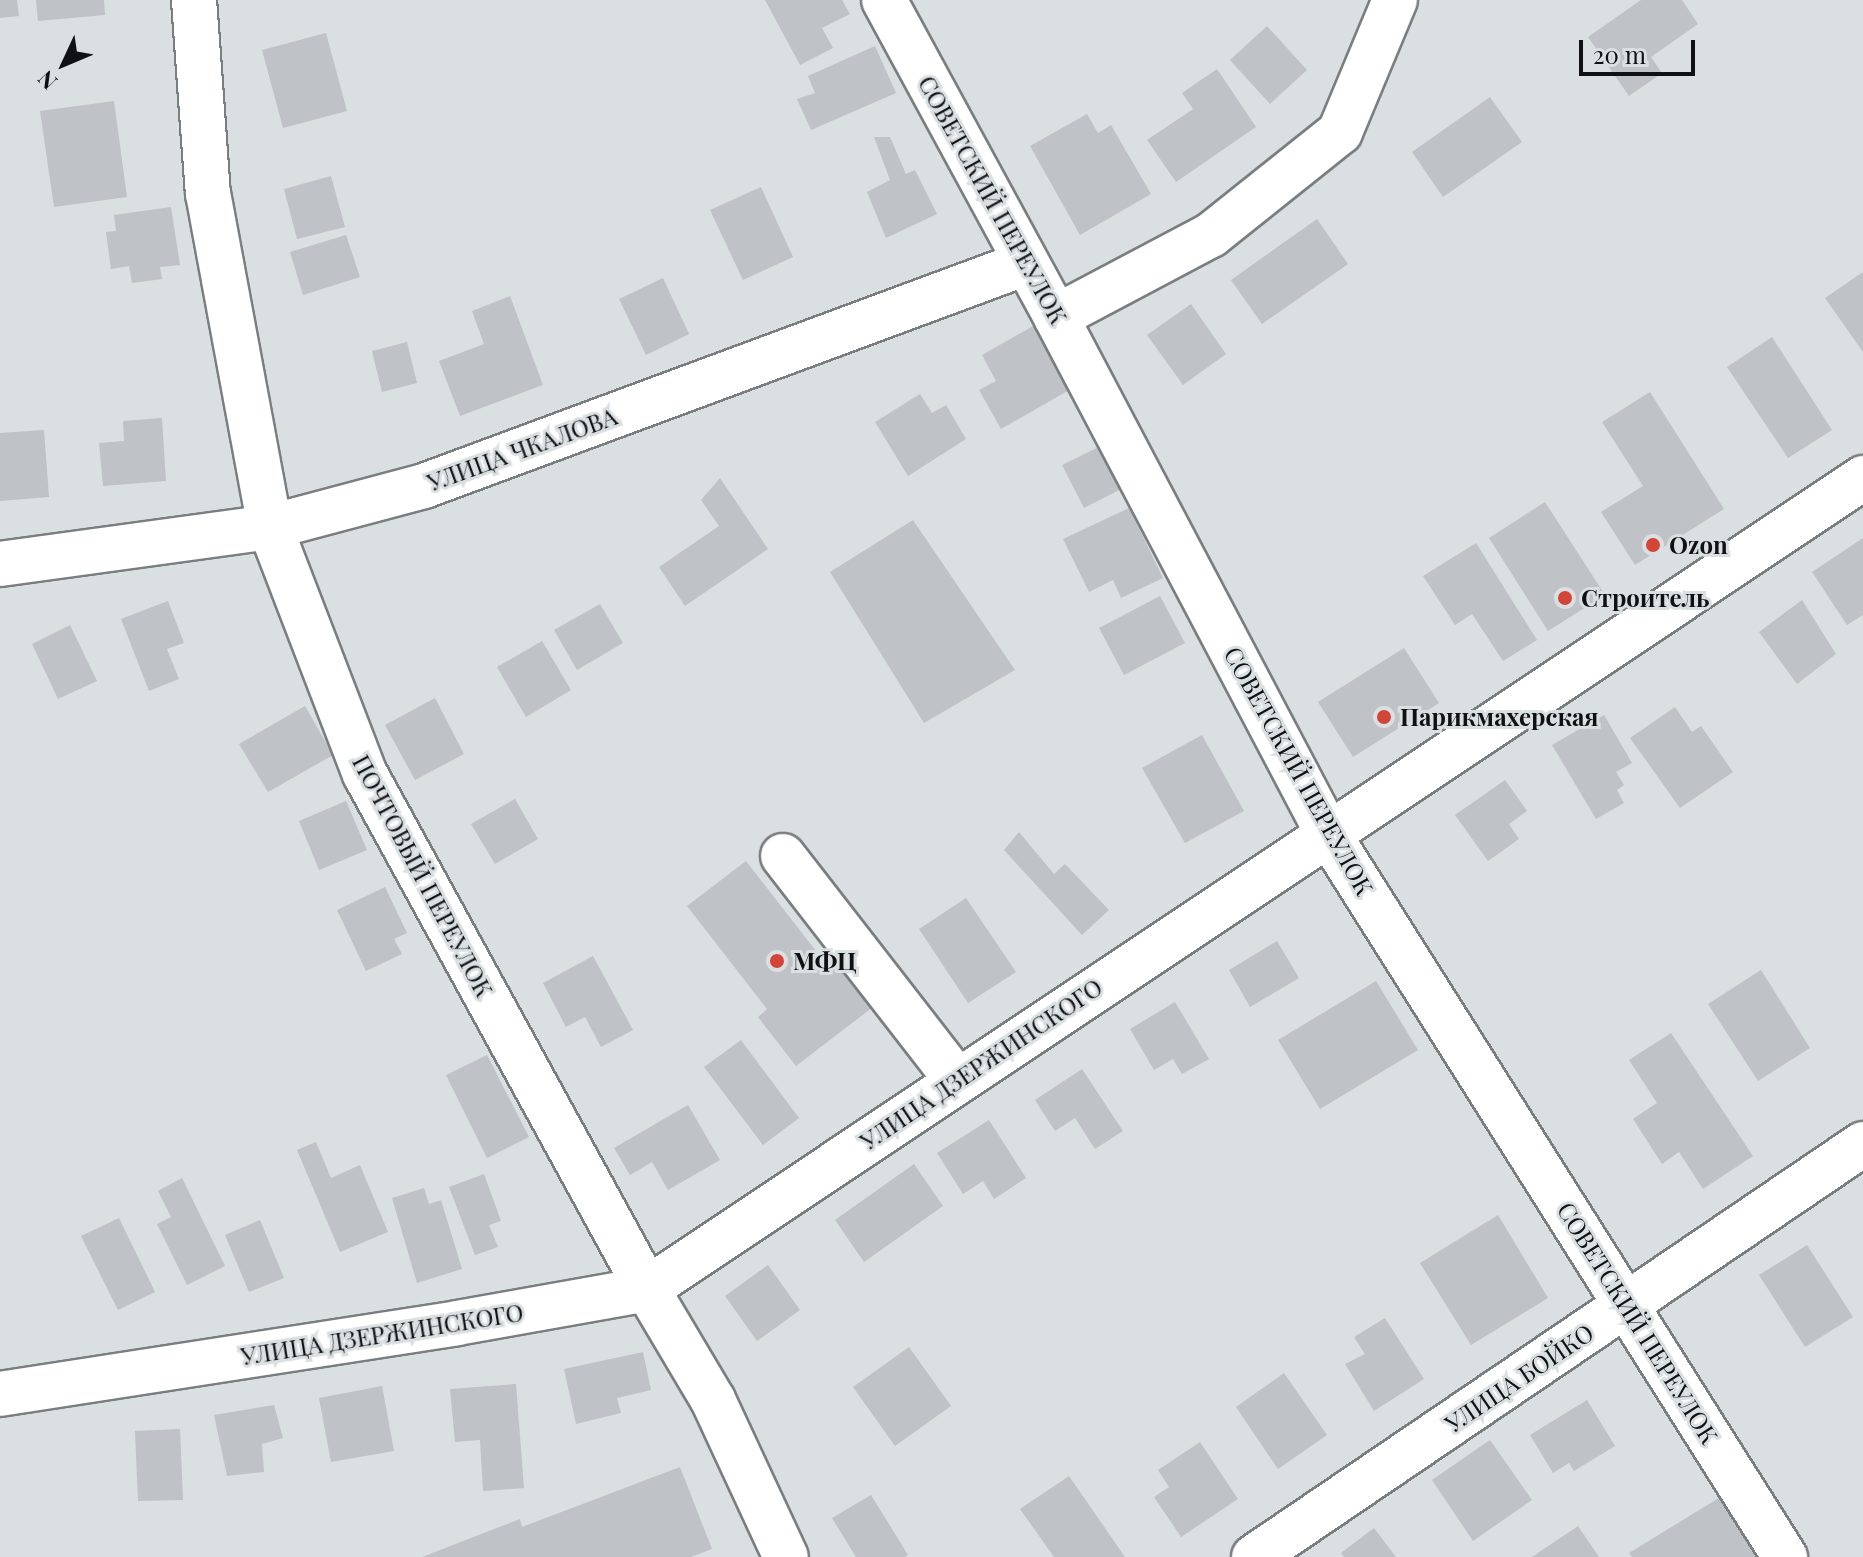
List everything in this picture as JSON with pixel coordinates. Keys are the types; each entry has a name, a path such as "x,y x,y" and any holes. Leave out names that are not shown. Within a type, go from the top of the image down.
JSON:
{"street":[{"name":"ПОЧТОВЫЙ ПЕРЕУЛОК","path":"194,0 208,193 270,527 365,774 647,1289 713,1400 786,1557"},
{"name":"СОВЕТСКИЙ ПЕРЕУЛОК","path":"884,0 1056,317 1327,832 1785,1557"},
{"path":"1056,317 1211,235 1340,132 1395,0"},
{"name":"УЛИЦА ЧКАЛОВА","path":"0,564 270,527 424,486 1026,263"},
{"name":"УЛИЦА ДЗЕРЖИНСКОГО","path":"0,1394 457,1323 647,1289 1327,832 1863,478"},
{"path":"783,856 957,1080"},
{"name":"УЛИЦА БОЙКО","path":"1254,1557 1863,1144"}],"building":[{"path":"0,0 17,0 19,16 0,18"},
{"path":"36,0 104,0 105,15 38,21"},
{"path":"765,0 842,0 850,14 822,28 833,48 800,65"},
{"path":"1641,0 1682,0 1698,24 1651,57 1662,73 1629,96 1588,37"},
{"path":"1267,26 1307,70 1270,104 1230,60"},
{"path":"326,33 347,111 283,128 262,50"},
{"path":"875,46 896,93 811,130 797,99 815,93 808,76"},
{"path":"1217,69 1256,127 1176,182 1147,140 1193,109 1182,93"},
{"path":"1490,97 1522,142 1443,197 1412,152"},
{"path":"114,101 127,197 54,207 40,111"},
{"path":"1087,114 1098,133 1111,125 1151,194 1080,235 1030,146"},
{"path":"874,137 890,137 906,174 915,170 937,214 886,238 867,192 890,180"},
{"path":"331,176 345,227 297,239 284,189"},
{"path":"761,187 793,257 743,280 710,210"},
{"path":"171,207 180,265 160,267 162,279 132,283 129,266 111,269 106,232 116,231 114,215"},
{"path":"1317,219 1348,264 1262,324 1231,280"},
{"path":"346,235 360,277 303,295 290,252"},
{"path":"1863,272 1863,352 1825,298"},
{"path":"663,278 689,334 646,355 619,299"},
{"path":"510,296 543,385 460,416 439,361 484,344 472,311"},
{"path":"1191,304 1226,354 1183,385 1147,335"},
{"path":"1035,325 1071,389 1001,429 979,390 996,381 982,355"},
{"path":"1772,337 1832,430 1788,458 1727,367"},
{"path":"407,342 417,383 382,392 372,351"},
{"path":"1650,392 1724,509 1635,565 1601,512 1643,486 1602,422"},
{"path":"920,394 932,413 946,405 966,439 908,476 875,422"},
{"path":"162,418 166,481 103,486 99,443 124,441 123,421"},
{"path":"44,430 49,497 0,501 0,433"},
{"path":"1107,443 1129,485 1084,508 1062,465"},
{"path":"720,478 768,549 685,606 659,567 719,526 701,500"},
{"path":"1545,502 1605,595 1548,631 1489,538"},
{"path":"1129,508 1163,578 1121,598 1113,580 1089,592 1063,539"},
{"path":"913,520 1015,670 924,723 830,572"},
{"path":"1863,538 1863,615 1847,625 1812,572"},
{"path":"1476,543 1537,640 1503,661 1472,614 1455,625 1423,576"},
{"path":"1160,596 1185,643 1124,675 1099,628"},
{"path":"1802,600 1836,654 1797,684 1759,632"},
{"path":"168,601 184,643 167,649 179,679 149,691 121,619"},
{"path":"600,604 623,643 577,670 554,630"},
{"path":"70,625 97,681 58,699 32,644"},
{"path":"542,641 571,690 526,717 497,667"},
{"path":"1404,648 1439,703 1353,757 1318,702"},
{"path":"435,698 464,754 415,780 385,725"},
{"path":"305,706 333,755 268,792 239,744"},
{"path":"1675,707 1692,732 1701,726 1733,772 1680,808 1630,738"},
{"path":"1604,715 1632,763 1616,772 1624,785 1617,790 1624,803 1596,819 1552,745"},
{"path":"1202,735 1244,811 1185,843 1142,768"},
{"path":"1505,780 1527,811 1509,824 1519,839 1488,861 1455,815"},
{"path":"515,799 538,839 495,864 471,824"},
{"path":"346,801 367,850 319,870 299,821"},
{"path":"1019,832 1054,874 1065,864 1109,910 1082,935 1004,850"},
{"name":"МФЦ","path":"746,861 826,964 834,958 873,1007 796,1066 758,1017 767,1009 687,906"},
{"path":"385,887 407,933 394,939 402,954 366,971 337,910"},
{"path":"966,898 1016,972 968,1003 919,929"},
{"path":"1277,941 1299,978 1250,1007 1229,970"},
{"path":"593,956 633,1030 601,1047 585,1017 566,1027 543,983"},
{"path":"1761,970 1810,1048 1758,1081 1708,1004"},
{"path":"1376,981 1418,1050 1320,1109 1278,1040"},
{"path":"1175,1002 1209,1059 1182,1074 1173,1059 1154,1070 1130,1029"},
{"path":"1671,1033 1753,1156 1703,1189 1679,1152 1662,1164 1633,1119 1657,1103 1629,1060"},
{"path":"741,1040 799,1118 763,1145 704,1067"},
{"path":"487,1055 529,1137 487,1158 446,1075"},
{"path":"1082,1069 1123,1131 1095,1149 1075,1118 1055,1131 1035,1100"},
{"path":"688,1105 720,1160 668,1190 652,1162 630,1175 614,1148"},
{"path":"989,1120 1026,1178 994,1199 983,1181 963,1194 937,1153"},
{"path":"316,1142 331,1178 360,1165 388,1232 340,1252 297,1150"},
{"path":"914,1164 943,1206 864,1262 835,1220"},
{"path":"484,1174 501,1221 489,1225 498,1247 475,1255 449,1187"},
{"path":"182,1178 225,1266 187,1285 157,1224 171,1217 158,1191"},
{"path":"424,1188 429,1204 441,1200 462,1269 417,1283 392,1198"},
{"path":"1498,1215 1548,1298 1471,1345 1420,1263"},
{"path":"119,1218 155,1292 118,1310 81,1236"},
{"path":"260,1220 284,1278 249,1292 225,1235"},
{"path":"1807,1245 1853,1317 1805,1347 1759,1275"},
{"path":"768,1265 800,1310 757,1341 725,1296"},
{"path":"1385,1318 1424,1379 1374,1411 1345,1364 1365,1354 1354,1337"},
{"path":"909,1347 951,1406 895,1446 853,1387"},
{"path":"643,1352 651,1390 617,1398 621,1413 576,1424 564,1369"},
{"path":"1284,1373 1327,1435 1278,1469 1236,1407"},
{"path":"516,1384 524,1488 483,1491 480,1440 455,1442 450,1389"},
{"path":"382,1386 394,1451 331,1462 319,1398"},
{"path":"1587,1400 1615,1446 1574,1471 1569,1463 1553,1473 1530,1435"},
{"path":"274,1405 283,1438 262,1444 264,1472 227,1476 214,1415"},
{"path":"180,1429 183,1500 138,1501 135,1431"},
{"path":"1490,1440 1532,1500 1473,1541 1432,1480"},
{"path":"1200,1442 1238,1499 1181,1537 1154,1497 1169,1487 1158,1470"},
{"path":"680,1467 712,1549 691,1557 422,1557 520,1519 522,1527"},
{"path":"1069,1476 1125,1557 1054,1557 1020,1509"},
{"path":"871,1495 908,1555 905,1557 856,1557 832,1518"},
{"path":"1722,1496 1760,1557 1632,1557 1629,1553"},
{"path":"1578,1526 1599,1557 1532,1557"},
{"path":"1374,1528 1396,1557 1344,1557 1341,1553"}],"place":[{"name":"Ozon","path":"1653,545"},
{"name":"Строитель","path":"1565,598"},
{"name":"Парикмахерская","path":"1384,717"},
{"name":"МФЦ","path":"777,961"}]}
